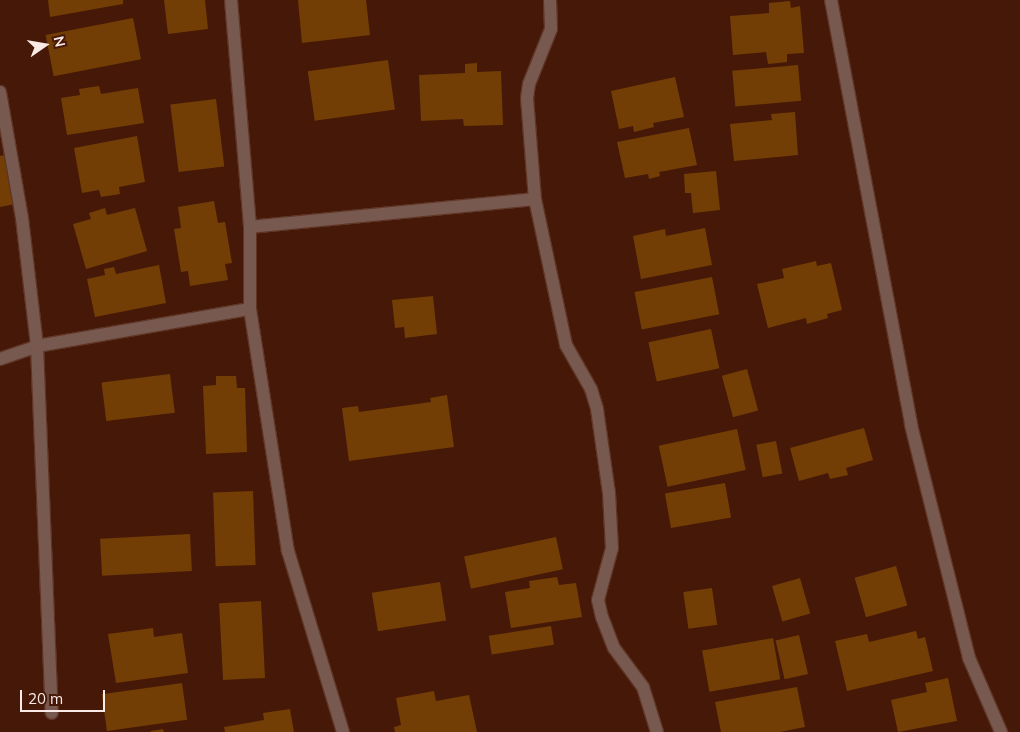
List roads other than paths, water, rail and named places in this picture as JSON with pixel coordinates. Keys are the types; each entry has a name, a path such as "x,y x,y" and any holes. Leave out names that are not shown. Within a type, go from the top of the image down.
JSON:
{"street":[{"path":"231,0 250,227 250,309 288,552 344,732"},
{"path":"550,0 551,29 529,84 527,98 535,199 566,345 591,389 597,409 610,493 612,548 598,600 602,617 614,648 643,687 656,732"},
{"path":"831,0 910,425 969,658 1001,732"},
{"path":"0,92 22,218 37,346 52,713"},
{"path":"250,227 535,199"},
{"path":"0,359 37,346 250,309"}]}
